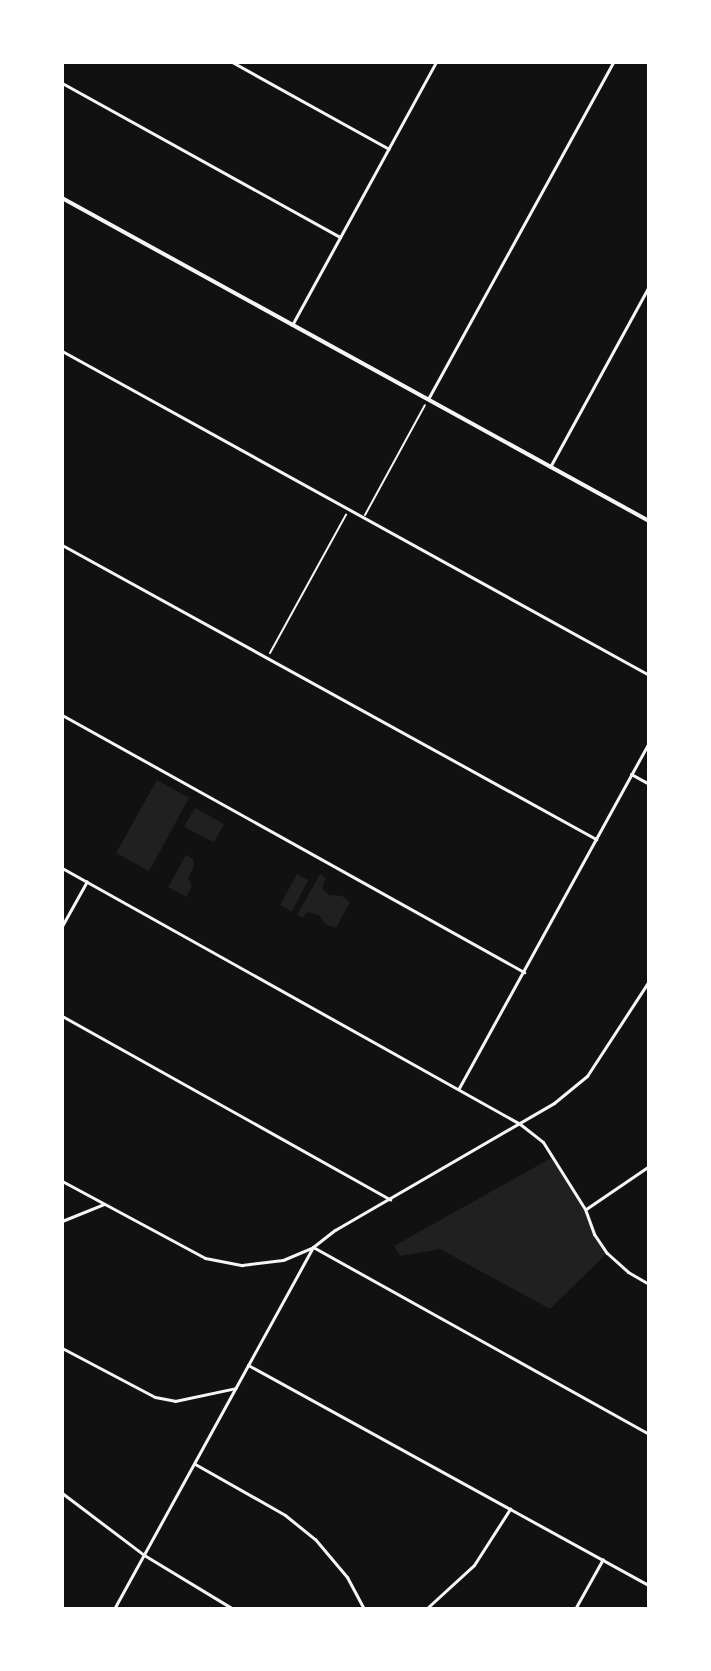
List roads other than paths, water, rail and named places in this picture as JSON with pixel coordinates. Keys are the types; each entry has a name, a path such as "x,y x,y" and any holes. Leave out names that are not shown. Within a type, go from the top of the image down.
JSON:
{"main road":[{"path":"62,198 649,521"}],"street":[{"path":"232,62 389,149"},
{"path":"292,325 436,62"},
{"path":"428,400 613,62"},
{"path":"62,83 340,237"},
{"path":"550,467 649,286"},
{"path":"62,351 649,675"},
{"path":"62,545 596,839"},
{"path":"62,715 524,972"},
{"path":"459,1088 649,742"},
{"path":"631,774 649,784"},
{"path":"62,868 520,1124 543,1142 585,1209 594,1234 607,1253 628,1272 649,1284"},
{"path":"62,926 87,881"},
{"path":"62,1181 214,1261 260,1265 313,1247 520,1124 587,1076 649,981"},
{"path":"62,1016 390,1199"},
{"path":"585,1209 649,1166"},
{"path":"62,1221 104,1204"},
{"path":"114,1609 313,1247"},
{"path":"313,1247 649,1434"},
{"path":"62,1348 155,1397 175,1401 236,1388"},
{"path":"248,1365 649,1585"},
{"path":"195,1464 285,1515 315,1539 347,1577 364,1609"},
{"path":"62,1493 144,1555 233,1609"},
{"path":"426,1609 474,1565 510,1509"},
{"path":"575,1609 603,1559"}]}
